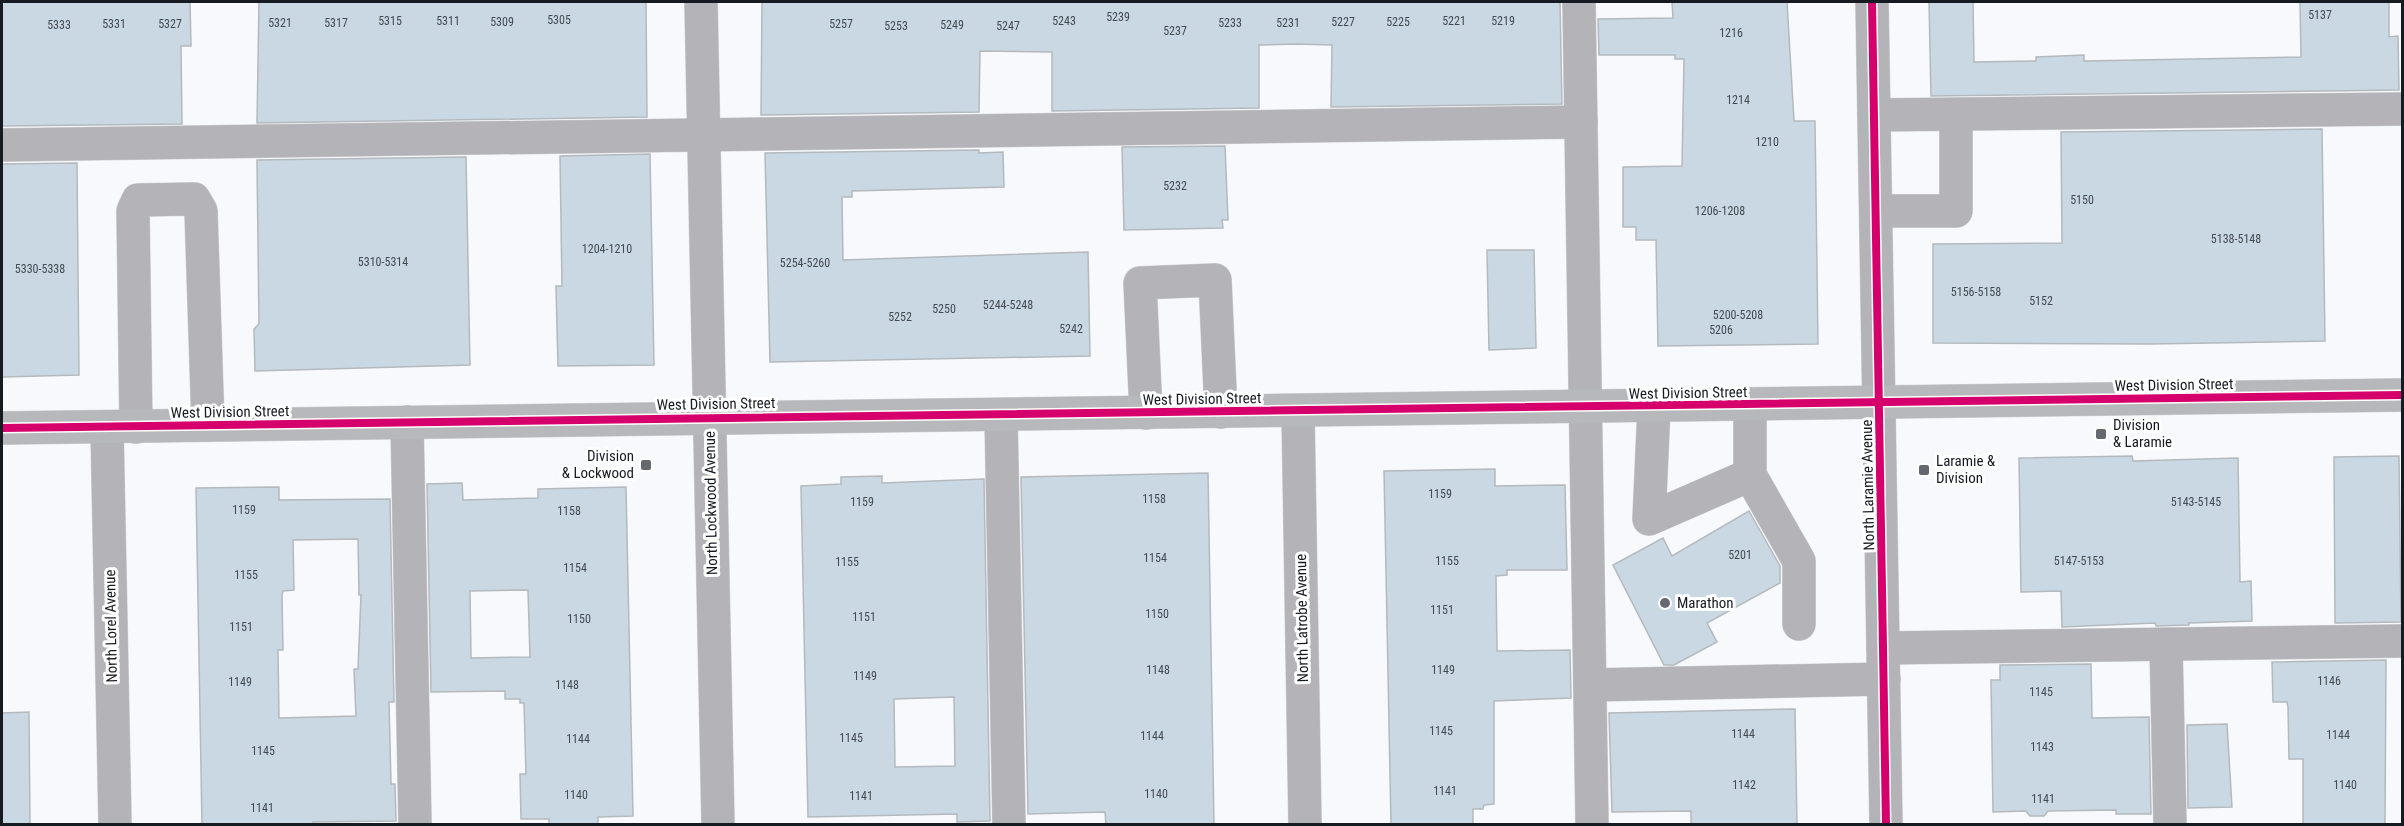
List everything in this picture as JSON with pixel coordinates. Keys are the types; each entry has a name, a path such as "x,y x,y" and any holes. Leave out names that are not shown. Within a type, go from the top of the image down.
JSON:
{"main road":[{"name":"West Division Street","path":"2,428 1750,406 2403,395"}],"street":[{"name":"North Lockwood Avenue","path":"701,2 718,825"},
{"path":"1579,2 1592,825"},
{"name":"North Laramie Avenue","path":"1872,2 1881,404 1886,825"},
{"path":"1874,115 2403,109"},
{"path":"1876,211 1956,211 1956,115"},
{"path":"2,145 1581,122"},
{"name":"North Lorel Avenue","path":"115,825 121,427 133,211 138,200 194,199 201,211 208,425"},
{"path":"1146,413 1140,283 1215,279 1221,412"},
{"path":"1750,406 1750,475 1799,561 1799,624"},
{"path":"1654,407 1649,519 1750,475"},
{"name":"North Latrobe Avenue","path":"1298,411 1305,825"},
{"path":"1001,415 1009,825"},
{"path":"407,422 415,825"},
{"path":"1590,685 2166,645 2403,641"},
{"path":"2166,645 2170,825"}],"building":[{"path":"2,2 190,2 191,46 181,46 182,124 2,126"},
{"path":"259,2 646,2 647,117 257,123"},
{"path":"762,2 1560,2 1562,104 1331,107 1332,45 1296,44 1259,45 1259,108 1052,111 1052,52 980,51 979,112 761,115"},
{"path":"1672,2 1787,2 1794,121 1815,121 1818,344 1658,346 1656,240 1636,240 1636,227 1623,227 1623,167 1682,166 1684,59 1675,59 1675,55 1599,55 1598,19 1673,18"},
{"path":"1929,2 1973,2 1974,62 2036,61 2036,57 2084,55 2084,61 2301,57 2300,2 2389,2 2389,37 2398,36 2399,90 1931,96"},
{"path":"2322,129 2325,341 2150,344 1933,343 1933,244 2062,243 2061,132"},
{"path":"1225,146 1228,220 1222,220 1223,228 1124,230 1122,147"},
{"path":"979,150 979,153 1003,152 1004,187 852,191 852,197 842,197 843,260 1088,252 1090,356 770,362 765,153"},
{"path":"650,154 654,365 558,366 556,286 562,286 560,156"},
{"path":"466,157 470,365 255,371 254,329 259,324 257,160"},
{"path":"77,163 79,375 2,377 2,164"},
{"path":"1487,250 1534,250 1536,348 1489,350"},
{"path":"2132,456 2133,461 2238,458 2240,582 2251,581 2252,621 2189,623 2189,625 2156,626 2155,623 2062,627 2061,591 2021,592 2019,458"},
{"path":"2399,456 2401,622 2335,623 2334,457"},
{"path":"1495,469 1495,486 1565,485 1567,570 1507,570 1507,575 1496,576 1497,651 1570,650 1571,698 1494,701 1494,804 1484,805 1483,809 1473,809 1473,825 1391,825 1384,471"},
{"path":"1208,473 1214,825 1106,825 1105,812 1028,814 1021,477"},
{"path":"882,476 882,483 984,479 990,821 957,822 957,814 808,817 801,486 841,484 841,477","holes":["954,697 955,766 895,767 894,699"]},
{"path":"462,483 463,500 538,498 538,489 626,487 633,816 598,817 598,825 549,825 549,819 521,819 520,774 526,774 524,703 520,703 520,699 505,699 505,691 431,692 427,484","holes":["528,590 530,657 471,658 470,591"]},
{"path":"279,487 279,500 390,499 394,702 389,702 391,784 395,784 396,821 313,822 313,825 202,825 196,488","holes":["358,539 359,595 361,595 358,669 354,669 356,716 279,718 278,650 283,650 282,595 283,591 294,590 293,540"]},
{"path":"1749,511 1780,566 1780,583 1707,623 1717,642 1674,665 1664,665 1613,565 1663,538 1672,556"},
{"path":"2386,660 2385,825 2303,825 2303,759 2289,759 2288,707 2287,702 2273,702 2272,662"},
{"path":"2091,664 2092,718 2149,717 2151,814 2116,814 2116,810 2048,811 2044,816 2030,816 2026,811 1993,812 1991,680 2000,680 2000,665"},
{"path":"1795,709 1797,825 1691,825 1691,811 1612,812 1609,713"},
{"path":"29,712 30,825 2,825 2,713"},
{"path":"2227,724 2232,807 2188,808 2187,725"}],"cycle path":[{"path":"1872,2 1886,824"},
{"path":"2,428 2402,395"}],"place":[{"name":"Division & Laramie","path":"2101,434"},
{"name":"Division & Lockwood","path":"646,465"},
{"name":"Laramie & Division","path":"1924,470"},
{"name":"Marathon","path":"1665,603"}]}
